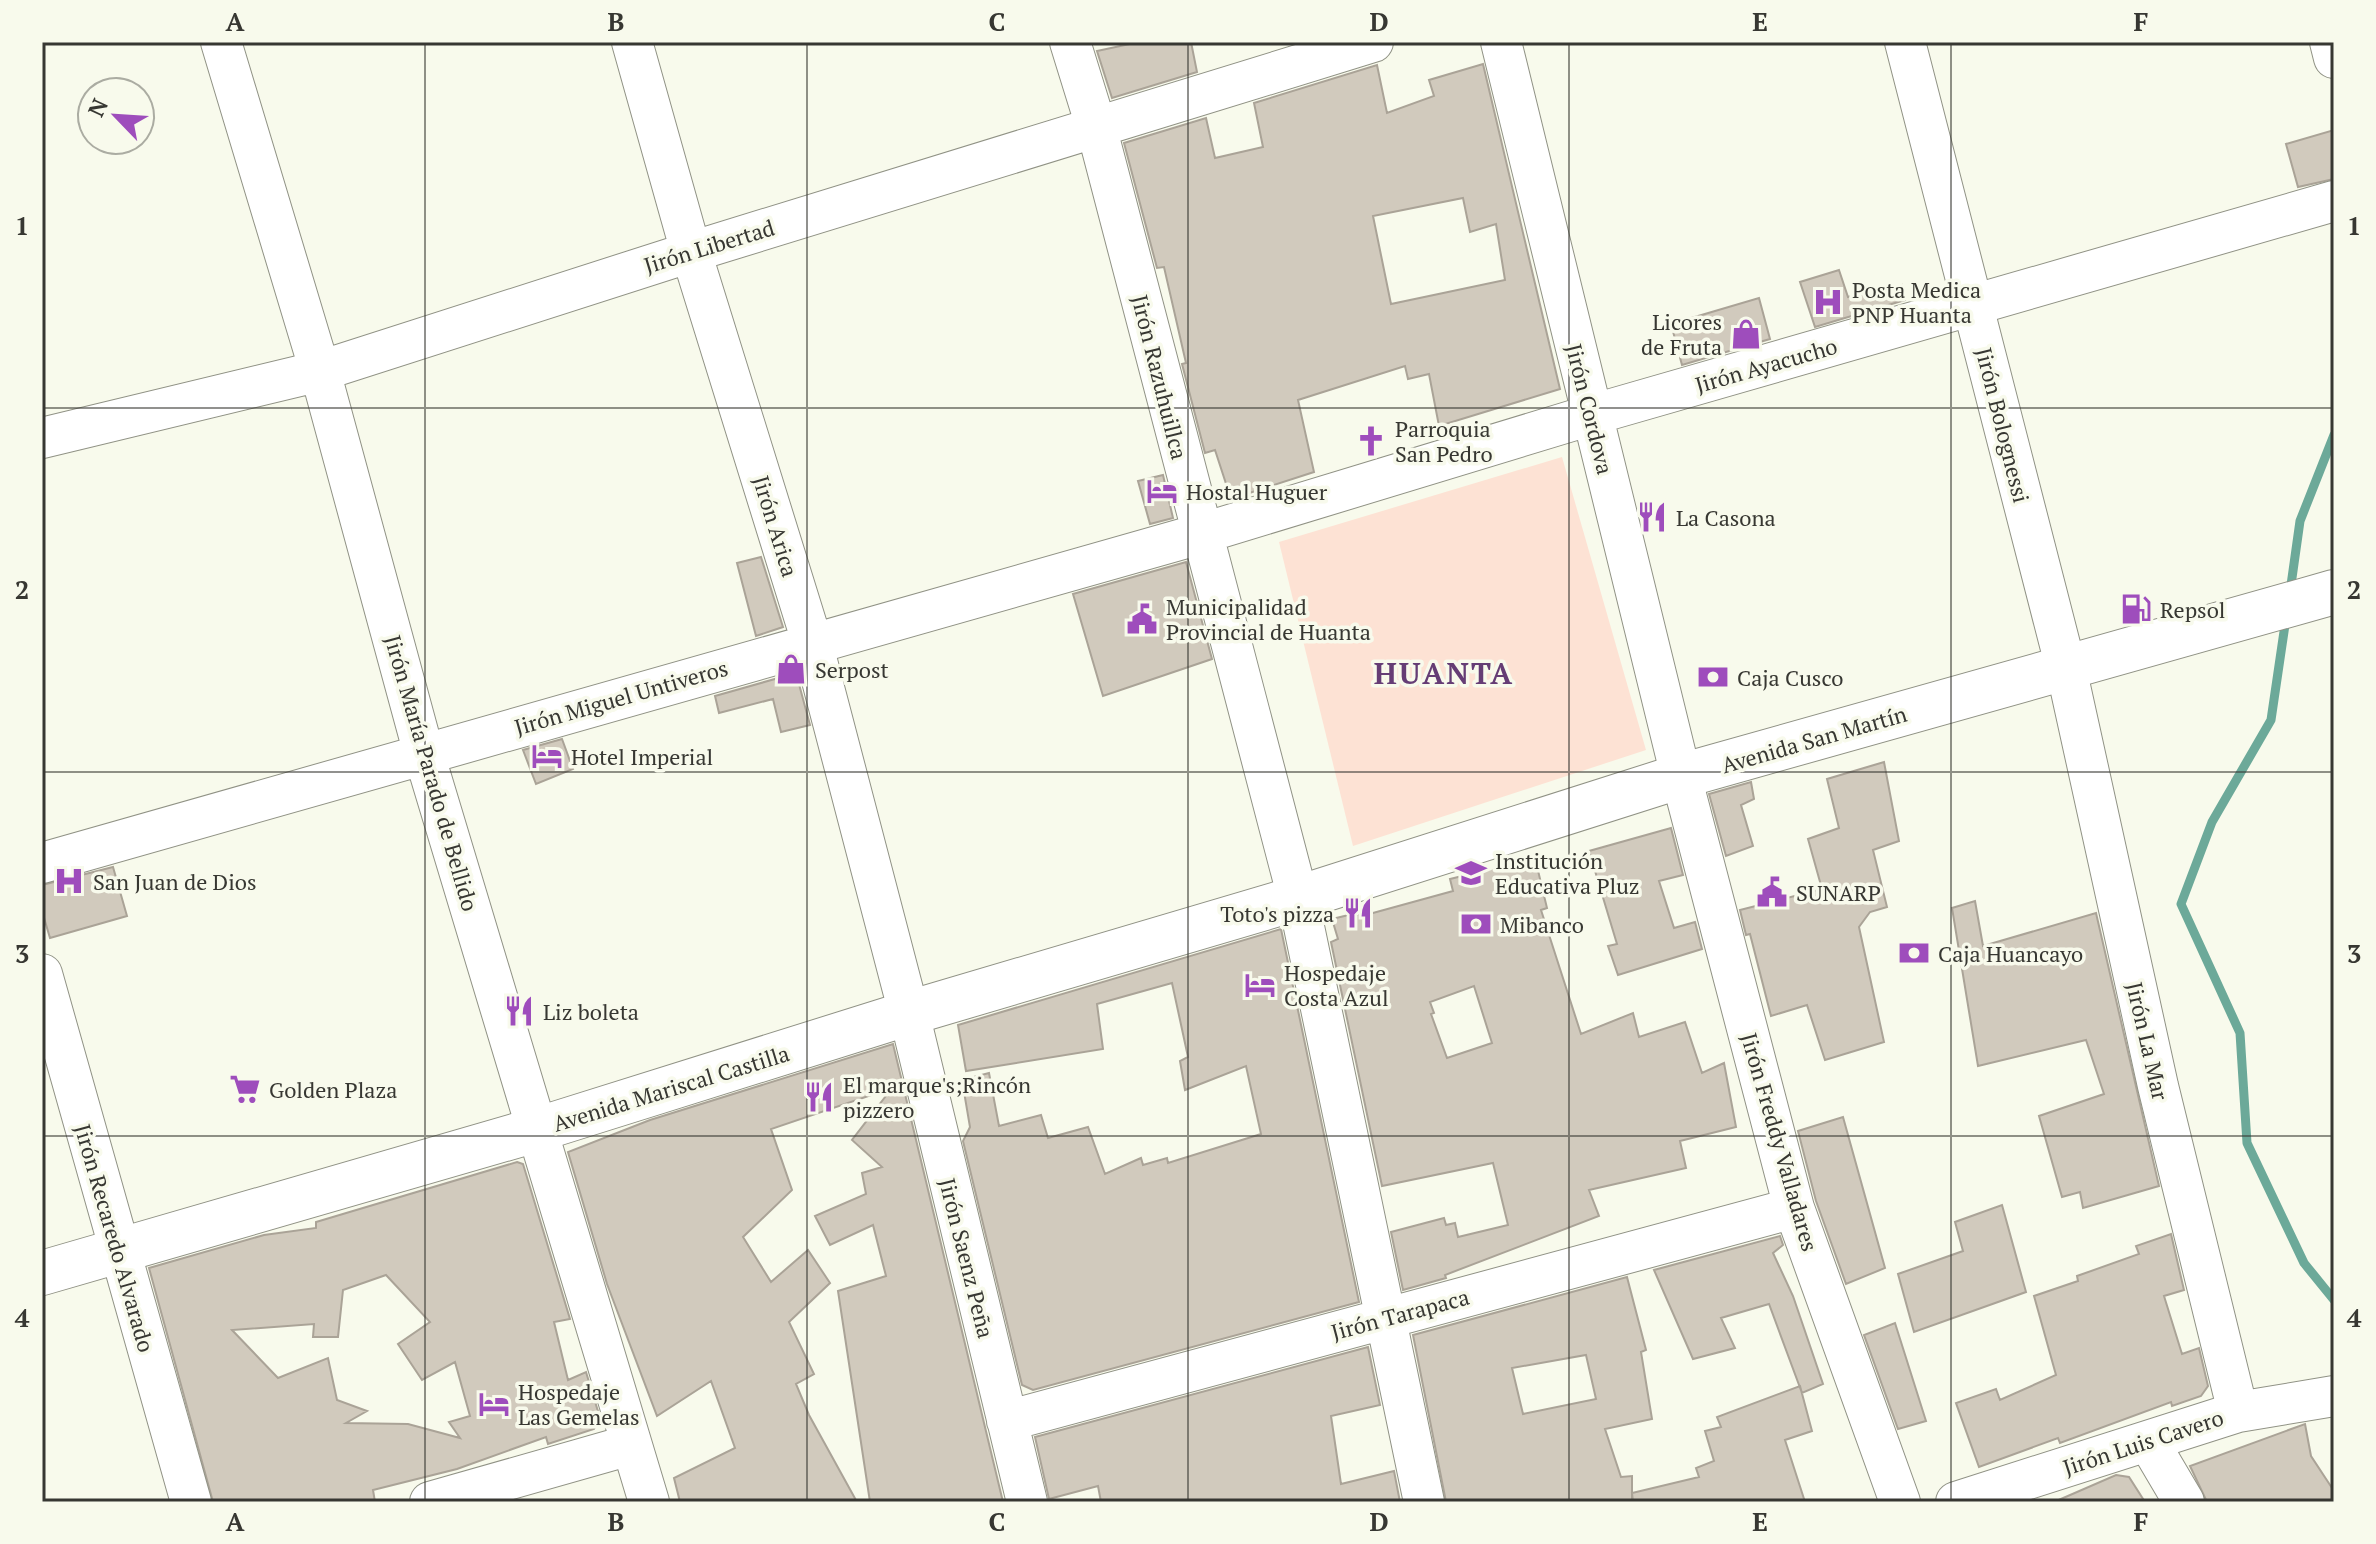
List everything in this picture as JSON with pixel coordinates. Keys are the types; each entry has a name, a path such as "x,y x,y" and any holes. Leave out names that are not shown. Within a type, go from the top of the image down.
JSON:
{"highway":[{"name":"Avenida San Martín","path":"1298,898 1681,776 2317,597"},
{"name":"Avenida Mariscal Castilla","path":"42,1273 539,1129 909,1013 1298,898"}],"street":[{"name":"Jirón María Parado de Bellido","path":"221,42 320,371 424,754 649,1502"},
{"name":"Jirón Arica","path":"632,42 691,252 812,642 909,1013"},
{"name":"Jirón Razuhuillca","path":"1070,42 1096,126 1200,534 1298,898 1424,1502"},
{"name":"Jirón Libertad","path":"42,438 320,371 691,252 1373,42"},
{"name":"Jirón Cordova","path":"1501,42 1681,776"},
{"name":"Jirón Bolognessi","path":"1905,42 2066,668"},
{"path":"2330,42 2334,58"},
{"name":"Jirón Ayacucho","path":"1200,534 1591,415 2334,201"},
{"name":"Jirón Miguel Untiveros","path":"42,863 1200,534"},
{"name":"Jirón La Mar","path":"2066,668 2158,1086 2238,1412"},
{"name":"Jirón Freddy Valladares","path":"1681,776 1794,1208 1900,1502"},
{"name":"Jirón Recaredo Alvarado","path":"42,974 117,1250 191,1502"},
{"name":"Jirón Saenz Peña","path":"909,1013 1027,1502"},
{"name":"Jirón Tarapaca","path":"1007,1421 1794,1208"},
{"name":"Jirón Luis Cavero","path":"1956,1502 2238,1412 2331,1401"},
{"path":"2148,1441 2184,1502"},
{"path":"430,1502 630,1445"}],"shaded area":[{"path":"1562,457 1646,750 1353,846 1279,542"}],"building":[{"path":"1139,42 1191,42 1197,72 1112,98 1097,51"},
{"path":"1483,64 1560,389 1439,426 1429,374 1408,379 1405,366 1298,400 1314,472 1231,499 1215,450 1205,453 1182,364 1186,363 1164,267 1157,268 1124,143 1206,118 1215,158 1263,147 1254,103 1377,65 1387,113 1434,96 1429,80","holes":["1463,198 1470,232 1496,224 1505,280 1391,304 1373,216"]},
{"path":"2334,130 2334,179 2298,187 2286,144"},
{"name":"Posta Medica PNP Huanta","path":"1839,270 1848,297 1902,285 1905,300 1815,327 1800,282"},
{"path":"1759,298 1770,339 1682,365 1671,324"},
{"path":"1163,475 1173,518 1150,524 1138,481"},
{"path":"761,557 783,627 756,636 737,563"},
{"name":"Municipalidad Provincial de Huanta","path":"1186,562 1212,659 1103,696 1073,594"},
{"path":"796,673 810,725 781,732 773,699 719,713 715,696"},
{"name":"Hotel Imperial","path":"562,739 573,769 536,784 523,750"},
{"path":"1884,762 1899,841 1873,850 1887,907 1870,912 1859,927 1884,1042 1825,1060 1807,1005 1771,1016 1750,934 1746,935 1740,910 1822,889 1808,839 1839,828 1827,779"},
{"path":"1751,782 1754,799 1741,805 1753,846 1726,856 1709,794"},
{"path":"1671,828 1683,875 1659,881 1674,928 1695,922 1702,949 1618,975 1608,946 1617,944 1589,851"},
{"path":"1535,858 1547,908 1541,910 1581,1034 1633,1013 1639,1037 1685,1022 1702,1073 1724,1063 1736,1127 1680,1141 1686,1168 1589,1190 1599,1216 1445,1275 1446,1278 1403,1290 1391,1232 1444,1218 1446,1225 1455,1223 1458,1237 1508,1225 1493,1163 1382,1186 1331,942 1338,939 1332,919 1361,912 1362,916 1453,891 1450,879","holes":["1474,986 1492,1043 1447,1058 1431,1014 1434,1013 1430,1002"]},
{"path":"113,867 127,916 50,938 42,911 42,885"},
{"path":"1975,901 1983,946 2096,913 2159,1186 2083,1208 2080,1192 2062,1197 2039,1116 2104,1094 2086,1040 1978,1066 1952,908"},
{"path":"1281,929 1359,1302 1033,1390 1022,1385 963,1141 970,1127 962,1080 989,1073 999,1126 1041,1115 1048,1138 1088,1127 1105,1174 1141,1158 1143,1165 1167,1158 1168,1163 1261,1134 1246,1066 1185,1090 1180,1061 1188,1057 1172,983 1097,1004 1103,1049 966,1071 958,1025"},
{"path":"893,1044 1003,1502 870,1502 838,1291 886,1276 873,1225 830,1245 815,1216 866,1194 862,1173 882,1167 852,1140 892,1088 771,1129 792,1190 743,1237 771,1282 808,1250 830,1283 789,1322 814,1374 796,1384 809,1415 857,1502 680,1502 674,1478 735,1448 711,1381 657,1416 607,1284 568,1152 650,1120"},
{"path":"1843,1117 1885,1268 1846,1284 1816,1201 1798,1131"},
{"path":"517,1162 523,1164 570,1319 554,1322 568,1380 586,1372 600,1418 594,1429 548,1444 546,1437 457,1469 373,1490 375,1502 213,1502 149,1268 264,1235 316,1228 316,1222","holes":["386,1275 430,1322 398,1344 422,1380 455,1362 470,1416 449,1422 460,1438 408,1424 346,1423 367,1411 337,1400 328,1358 278,1378 232,1330 314,1324 313,1337 338,1337 343,1290"]},
{"path":"2002,1205 2026,1292 1914,1332 1898,1274 1963,1251 1955,1222"},
{"path":"2171,1234 2184,1290 2164,1296 2182,1354 2199,1348 2208,1386 2201,1396 2172,1406 2171,1402 2060,1443 2058,1438 1979,1467 1956,1403 1996,1389 2000,1400 2056,1375 2034,1296 2078,1281 2077,1276 2139,1254 2136,1246"},
{"path":"1780,1236 1783,1245 1773,1253 1793,1296 1823,1384 1802,1393 1769,1304 1721,1318 1735,1348 1693,1359 1654,1270"},
{"path":"1627,1277 1646,1350 1641,1352 1652,1419 1605,1429 1621,1477 1632,1476 1632,1502 1446,1502 1413,1335","holes":["1586,1355 1596,1399 1523,1414 1512,1368"]},
{"path":"1895,1323 1926,1421 1898,1429 1864,1335"},
{"path":"1368,1347 1380,1405 1331,1416 1341,1484 1394,1471 1400,1502 1101,1502 1098,1486 1049,1499 1035,1437"},
{"path":"1800,1386 1812,1431 1785,1440 1805,1502 1633,1502 1632,1493 1699,1477 1696,1468 1714,1461 1705,1431 1721,1427 1717,1417"},
{"path":"2305,1424 2311,1456 2334,1491 2334,1502 2207,1502 2190,1466"},
{"path":"2116,1475 2129,1477 2145,1502 2054,1502"}],"waterway":[{"path":"2290,592 2300,521 2334,435"},
{"path":"2286,618 2271,720 2212,822 2181,904 2240,1033 2247,1143 2304,1263 2334,1300"}],"place":[{"name":"Posta Medica PNP Huanta","path":"1828,302"},
{"name":"Licores de Fruta","path":"1746,334"},
{"name":"Parroquia San Pedro","path":"1371,441"},
{"name":"Hostal Huguer","path":"1162,491"},
{"name":"La Casona","path":"1652,517"},
{"name":"Repsol","path":"2136,609"},
{"name":"Municipalidad Provincial de Huanta","path":"1142,619"},
{"name":"Serpost","path":"791,669"},
{"name":"Caja Cusco","path":"1713,677"},
{"name":"Hotel Imperial","path":"547,756"},
{"name":"Institución Educativa Pluz","path":"1471,873"},
{"name":"San Juan de Dios","path":"69,881"},
{"name":"SUNARP","path":"1772,892"},
{"name":"Toto's pizza","path":"1358,913"},
{"name":"Mibanco","path":"1476,924"},
{"name":"Caja Huancayo","path":"1914,953"},
{"name":"Hospedaje Costa Azul","path":"1260,985"},
{"name":"Liz boleta","path":"519,1011"},
{"name":"Golden Plaza","path":"245,1089"},
{"name":"El marque's;Rincón pizzero","path":"819,1097"},
{"name":"Hospedaje Las Gemelas","path":"494,1404"}],"district":[{"name":"HUANTA","path":"1444,673"}]}
